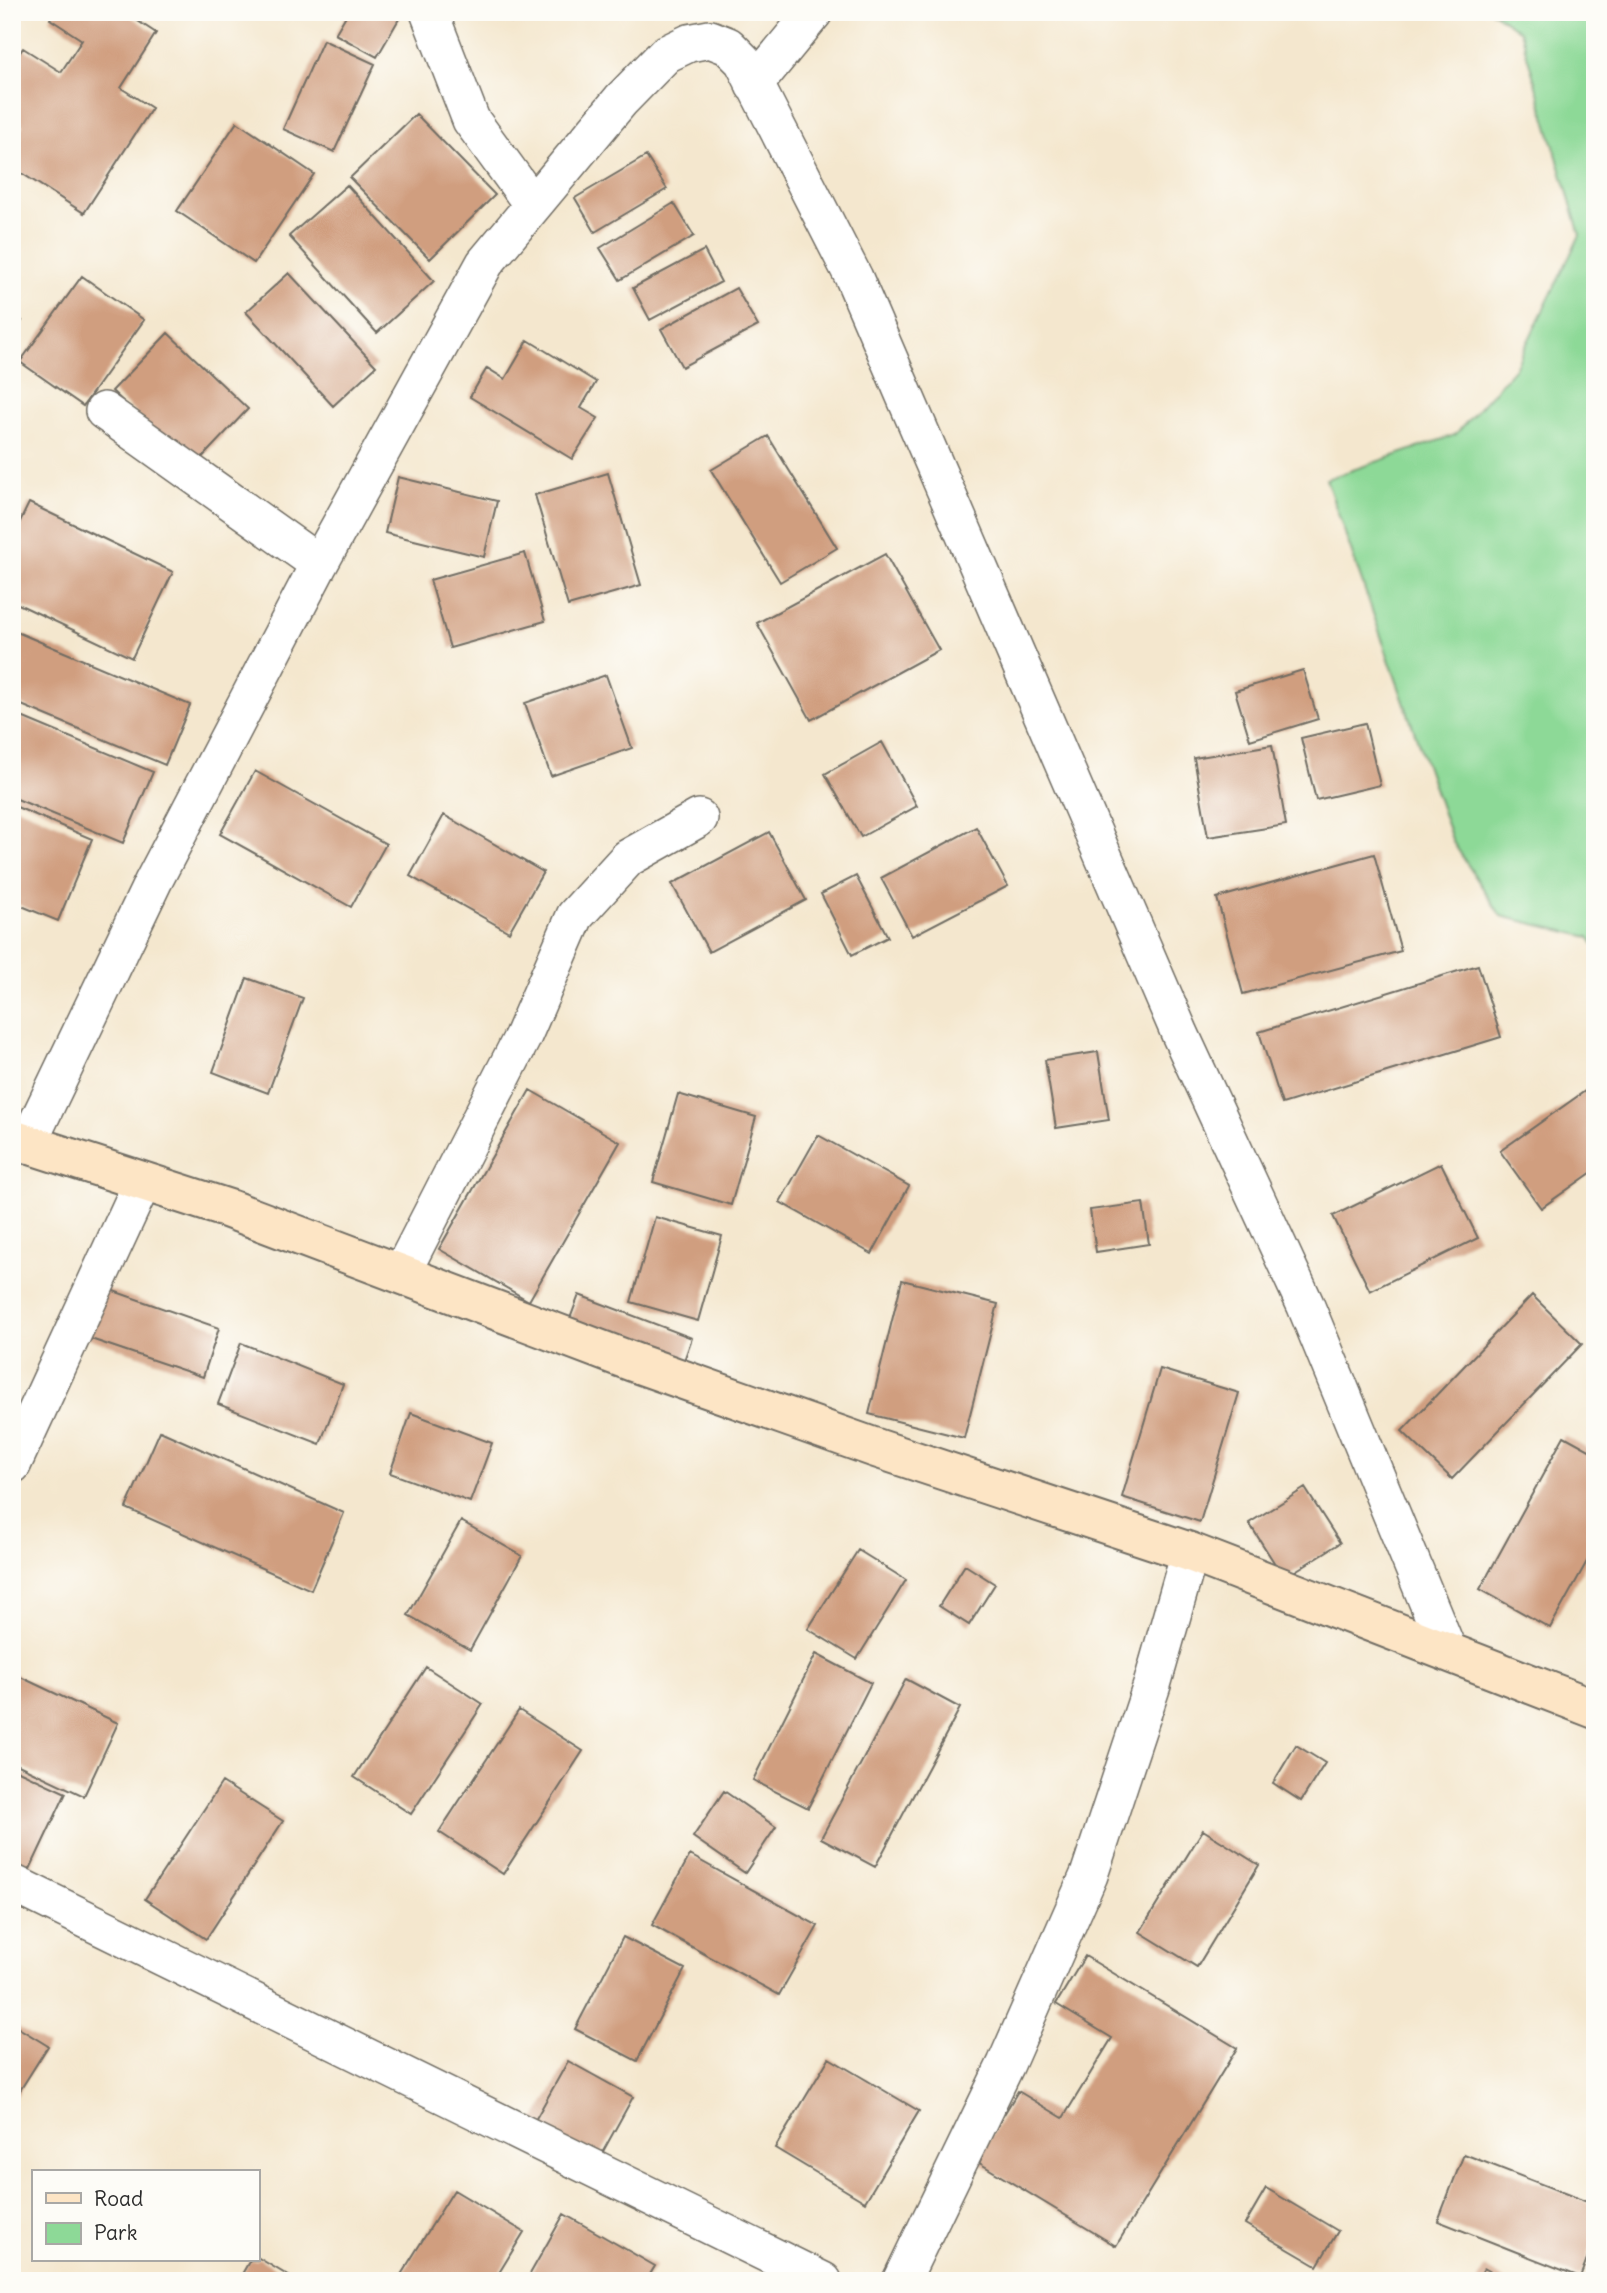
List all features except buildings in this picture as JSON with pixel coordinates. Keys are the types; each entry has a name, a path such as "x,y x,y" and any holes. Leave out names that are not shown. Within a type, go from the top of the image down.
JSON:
{"street":[{"path":"429,12 471,120 533,205"},
{"path":"754,85 814,12"},
{"path":"1448,1651 1305,1304 1180,1034 854,278 743,61 728,46 686,28 666,54 621,100 485,263 319,564 19,1142 229,1209 633,1362 863,1443 1190,1552 1595,1709"},
{"path":"104,411 319,564"},
{"path":"401,1275 523,1036 575,916 628,858 699,818"},
{"path":"12,1465 143,1181"},
{"path":"901,2281 1006,2064 1090,1875 1152,1685 1190,1552"},
{"path":"12,1883 823,2281"}],"green space":[{"path":"1493,12 1595,12 1595,946 1589,937 1501,916 1453,842 1326,479 1455,435 1515,368 1580,235 1520,31"}]}
